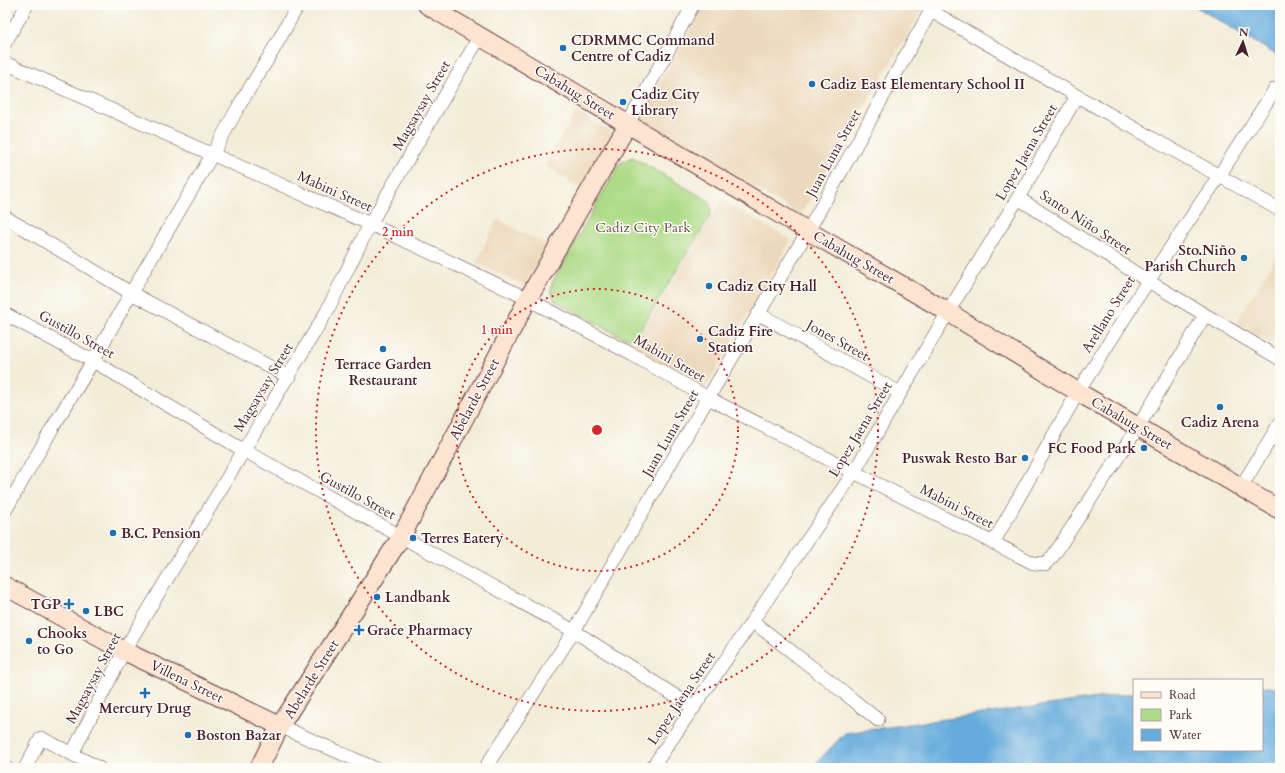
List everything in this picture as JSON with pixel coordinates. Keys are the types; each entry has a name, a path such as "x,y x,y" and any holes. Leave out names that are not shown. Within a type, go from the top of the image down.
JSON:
{"street":[{"path":"5,43 27,5"},
{"path":"5,511 53,426 94,361 131,294 298,5"},
{"name":"Cabahug Street","path":"426,5 948,312 1078,392 1280,510"},
{"name":"Abelarde Street","path":"259,768 280,726 401,537 528,299 694,5"},
{"path":"933,8 1077,96 1280,210"},
{"name":"Juan Luna Street","path":"486,768 574,631 708,398 808,231 933,8"},
{"name":"Magsaysay Street","path":"72,754 124,651 243,450 289,377 327,311 370,224 480,36"},
{"name":"Mabini Street","path":"5,63 370,224 528,299 633,355 708,398 1033,563 1045,564 1053,556 1138,426 1206,315"},
{"name":"Arellano Street","path":"993,543 1078,392 1148,281 1220,176 1275,89"},
{"name":"Lopez Jaena Street","path":"652,768 854,472 948,312 1018,198 1077,96"},
{"name":"Santo Niño Street","path":"1018,198 1148,281 1280,359"},
{"path":"5,217 131,294 289,377"},
{"name":"Gustillo Street","path":"5,314 94,361 243,450 574,631 694,708"},
{"name":"Jones Street","path":"759,314 900,393"},
{"path":"1241,487 1280,423"},
{"name":"Villena Street","path":"5,586 124,651 280,726 374,768"},
{"path":"752,621 878,720"},
{"path":"25,768 41,738 99,768"}],"shaded area":[{"name":"Cadiz East Elementary School II","path":"705,5 925,5 800,215 638,120"},
{"path":"577,111 614,134 580,188 544,165"},
{"path":"722,200 791,240 704,390 632,349"},
{"path":"497,219 547,245 525,286 476,263"},
{"path":"1280,250 1280,349 1236,323"}],"green space":[{"name":"Cadiz City Park","path":"632,157 709,201 711,210 710,216 643,326 634,337 628,338 620,336 555,301 551,291 552,283 620,163"}],"water":[{"path":"1193,5 1280,5 1280,57"},
{"path":"1263,686 1280,689 1280,768 811,768 845,733 1133,693 1133,751 1263,751"}],"place":[{"name":"CDRMMC Command Centre of Cadiz","path":"563,48"},
{"name":"Cadiz East Elementary School II","path":"812,84"},
{"name":"Cadiz City Library","path":"623,102"},
{"name":"Sto.Niño Parish Church","path":"1244,258"},
{"name":"Cadiz City Hall","path":"709,286"},
{"name":"Cadiz Fire Station","path":"700,339"},
{"name":"Terrace Garden Restaurant","path":"383,349"},
{"name":"Cadiz Arena","path":"1220,407"},
{"name":"FC Food Park","path":"1144,448"},
{"name":"Puswak Resto Bar","path":"1025,458"},
{"name":"B.C. Pension","path":"113,533"},
{"name":"Terres Eatery","path":"413,538"},
{"name":"Landbank","path":"377,597"},
{"name":"TGP","path":"69,604"},
{"name":"LBC","path":"86,611"},
{"name":"Grace Pharmacy","path":"359,630"},
{"name":"Chooks to Go","path":"29,641"},
{"name":"Mercury Drug","path":"145,693"},
{"name":"Boston Bazar","path":"188,735"}]}
